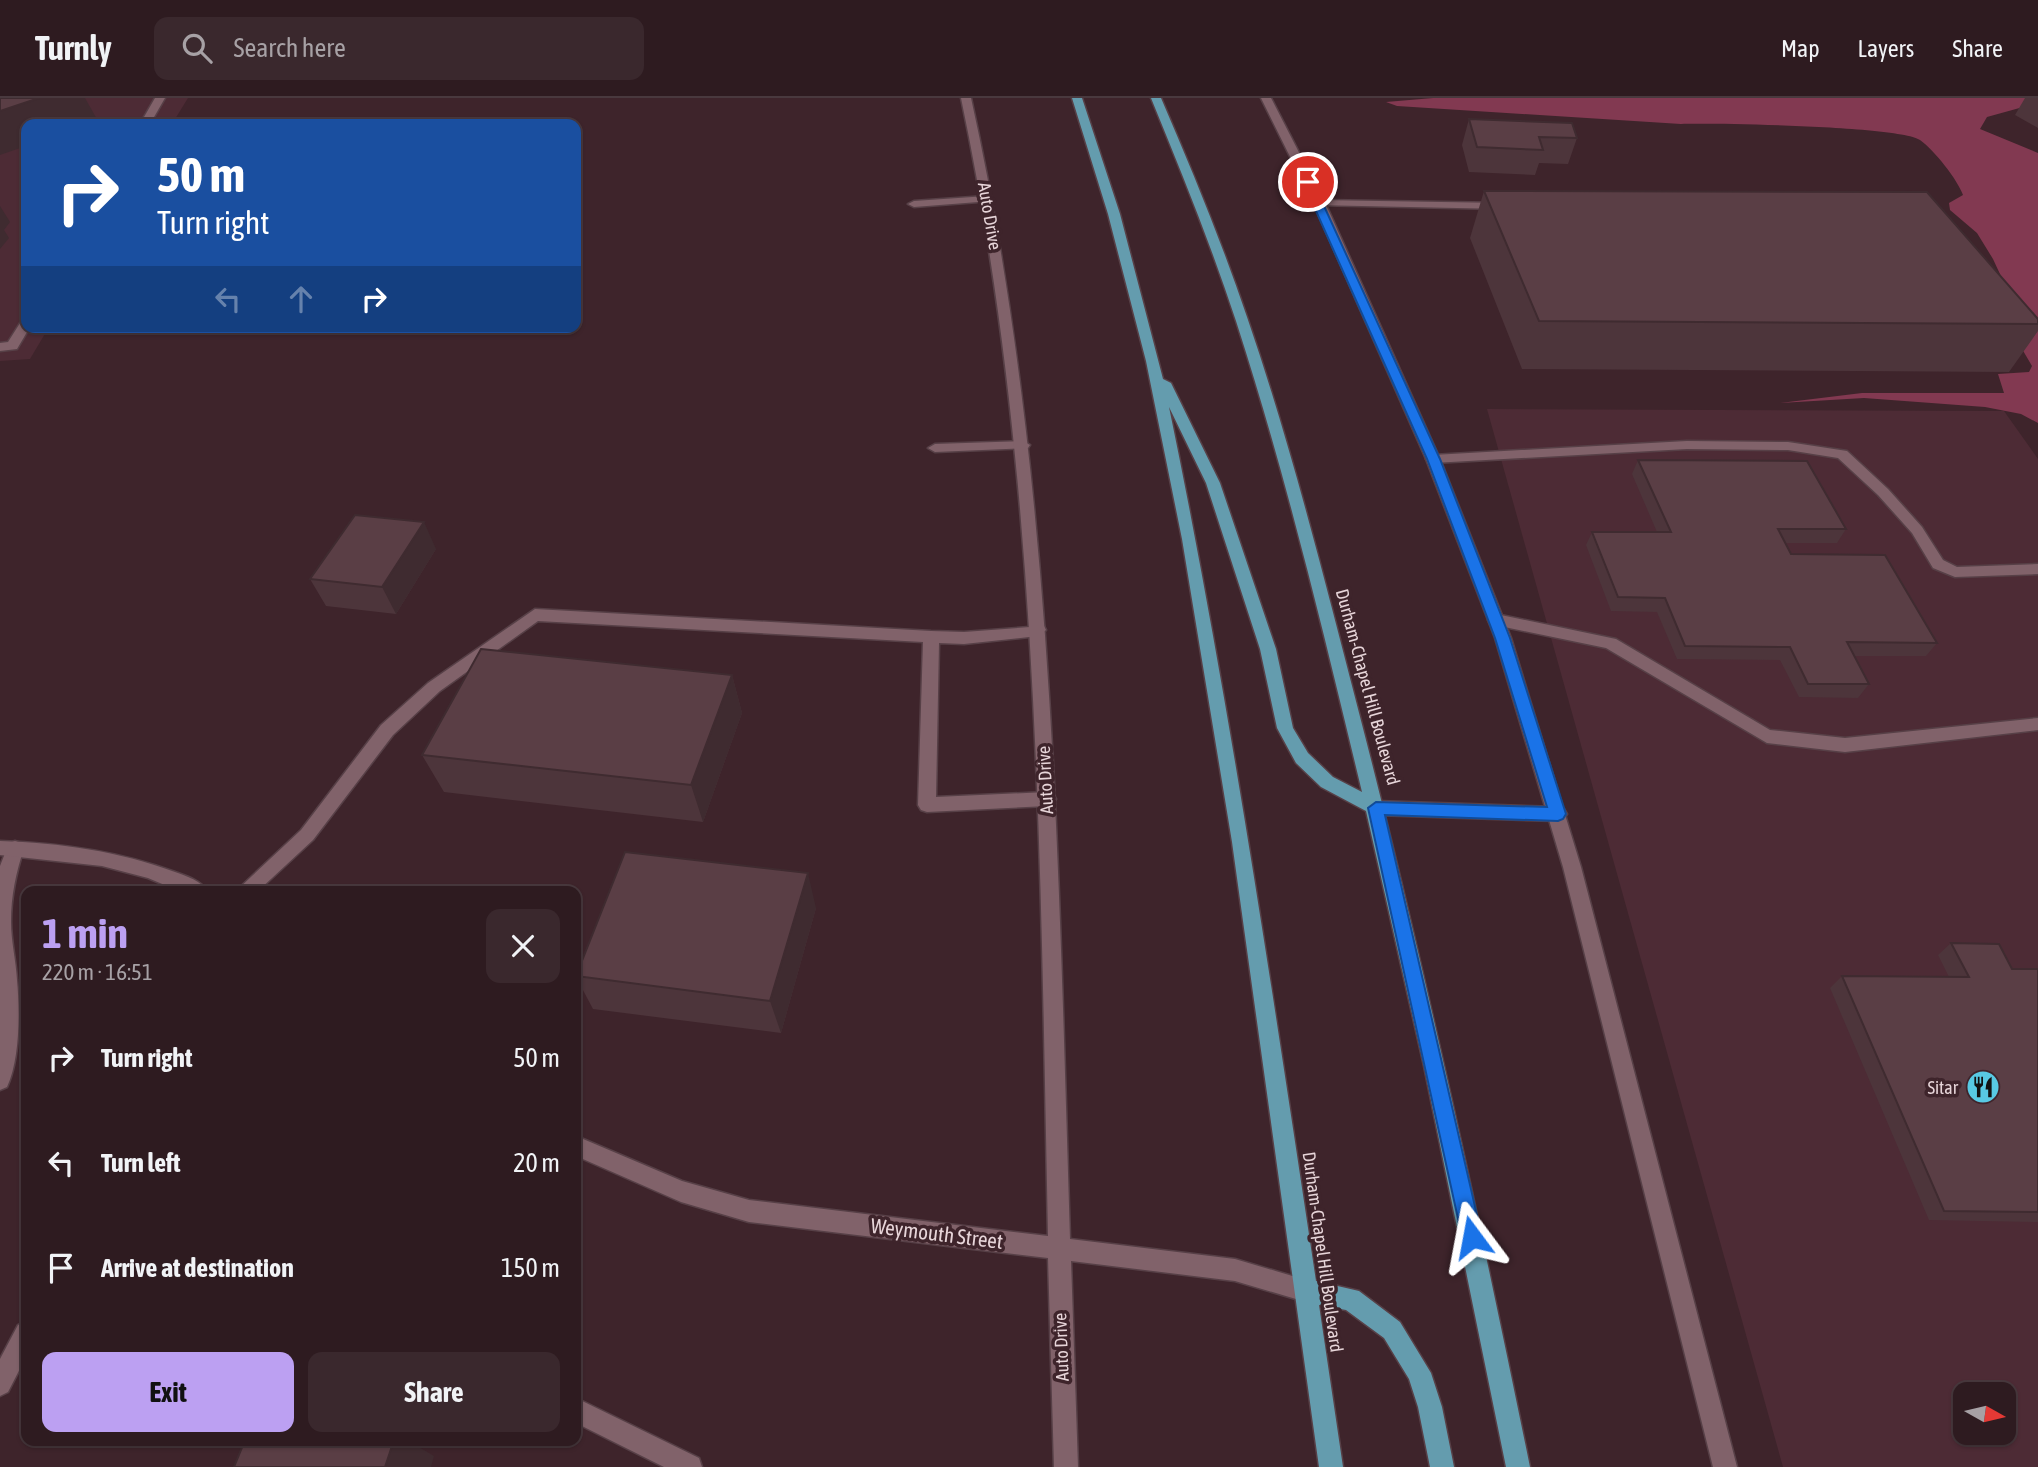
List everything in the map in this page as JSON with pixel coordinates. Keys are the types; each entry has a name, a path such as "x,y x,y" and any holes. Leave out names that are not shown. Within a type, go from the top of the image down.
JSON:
{"main road":[{"name":"Durham-Chapel Hill Boulevard","path":"1077,98 1114,214 1153,361 1189,539 1241,842 1331,1467"},
{"name":"Durham-Chapel Hill Boulevard","path":"1156,98 1200,202 1251,350 1308,550 1376,808 1472,1237 1518,1467"},
{"path":"1153,361 1213,483 1268,649 1286,728 1302,758 1327,782 1376,808"},
{"path":"1306,1291 1351,1299 1392,1330 1419,1373 1430,1407 1442,1467"}],"street":[{"path":"148,119 160,98"},
{"name":"Auto Drive","path":"966,98 1012,343 1037,588 1047,799 1066,1467"},
{"path":"1266,98 1318,203 1433,459 1496,620 1558,814 1725,1467"},
{"path":"914,204 987,199"},
{"path":"1318,203 1517,206"},
{"path":"0,347 12,346 21,331"},
{"path":"935,448 1023,445"},
{"path":"1433,459 1688,445 1788,446 1842,454 1883,492 1917,530 1938,564 1955,572 2038,569"},
{"path":"251,886 307,835 387,730 434,687 536,615 964,638 1038,630"},
{"path":"1496,620 1610,643 1767,736 1845,745 2038,724"},
{"path":"931,637 927,805 1047,799"},
{"path":"1376,808 1558,814"},
{"path":"0,1080 6,1054 8,983 1,924 7,848 93,855 175,879 188,886"},
{"name":"Weymouth Street","path":"581,1148 681,1191 749,1211 1236,1269 1306,1291"},
{"path":"0,1384 21,1343"},
{"path":"581,1412 691,1467"}],"shaded area":[{"path":"0,98 188,98 175,119 21,119 21,333 45,333 30,359 0,361"},
{"path":"1433,98 2038,98 2038,103 1987,117 1980,129 2038,153 2038,423 2021,414 1985,407 1864,398 1780,403 1862,393 2004,393 1998,374 2029,372 2032,366 2015,337 2018,313 1993,259 1977,233 1950,210 1949,203 1963,195 1960,188 1939,158 1920,140 1879,131 1681,124 1397,106 1386,102"},
{"path":"1487,409 2004,411 2038,459 2038,1467 1783,1467"}],"building":[{"path":"0,98 39,98 0,111"},
{"path":"1469,119 1572,123 1577,138 1539,137 1543,150 1477,147"},
{"path":"1484,191 1927,192 2038,319 2038,324 1539,321"},
{"path":"1638,460 1807,461 1846,529 1778,529 1791,554 1885,555 1937,643 1847,642 1869,684 1808,684 1790,647 1685,646 1665,598 1618,597 1592,532 1671,532"},
{"path":"355,515 424,522 382,587 310,579"},
{"path":"481,649 732,675 691,785 422,755"},
{"path":"625,852 808,873 770,1001 581,977 581,963"},
{"path":"1951,943 1999,944 2012,969 2038,969 2038,1212 1944,1211 1842,976 1969,977"},
{"path":"243,1446 392,1446 385,1467 234,1467"}],"place":[{"name":"Sitar","path":"1983,1087"}],"route":[{"path":"1308,182 1433,459 1503,638 1558,814 1376,808 1472,1237"}]}
